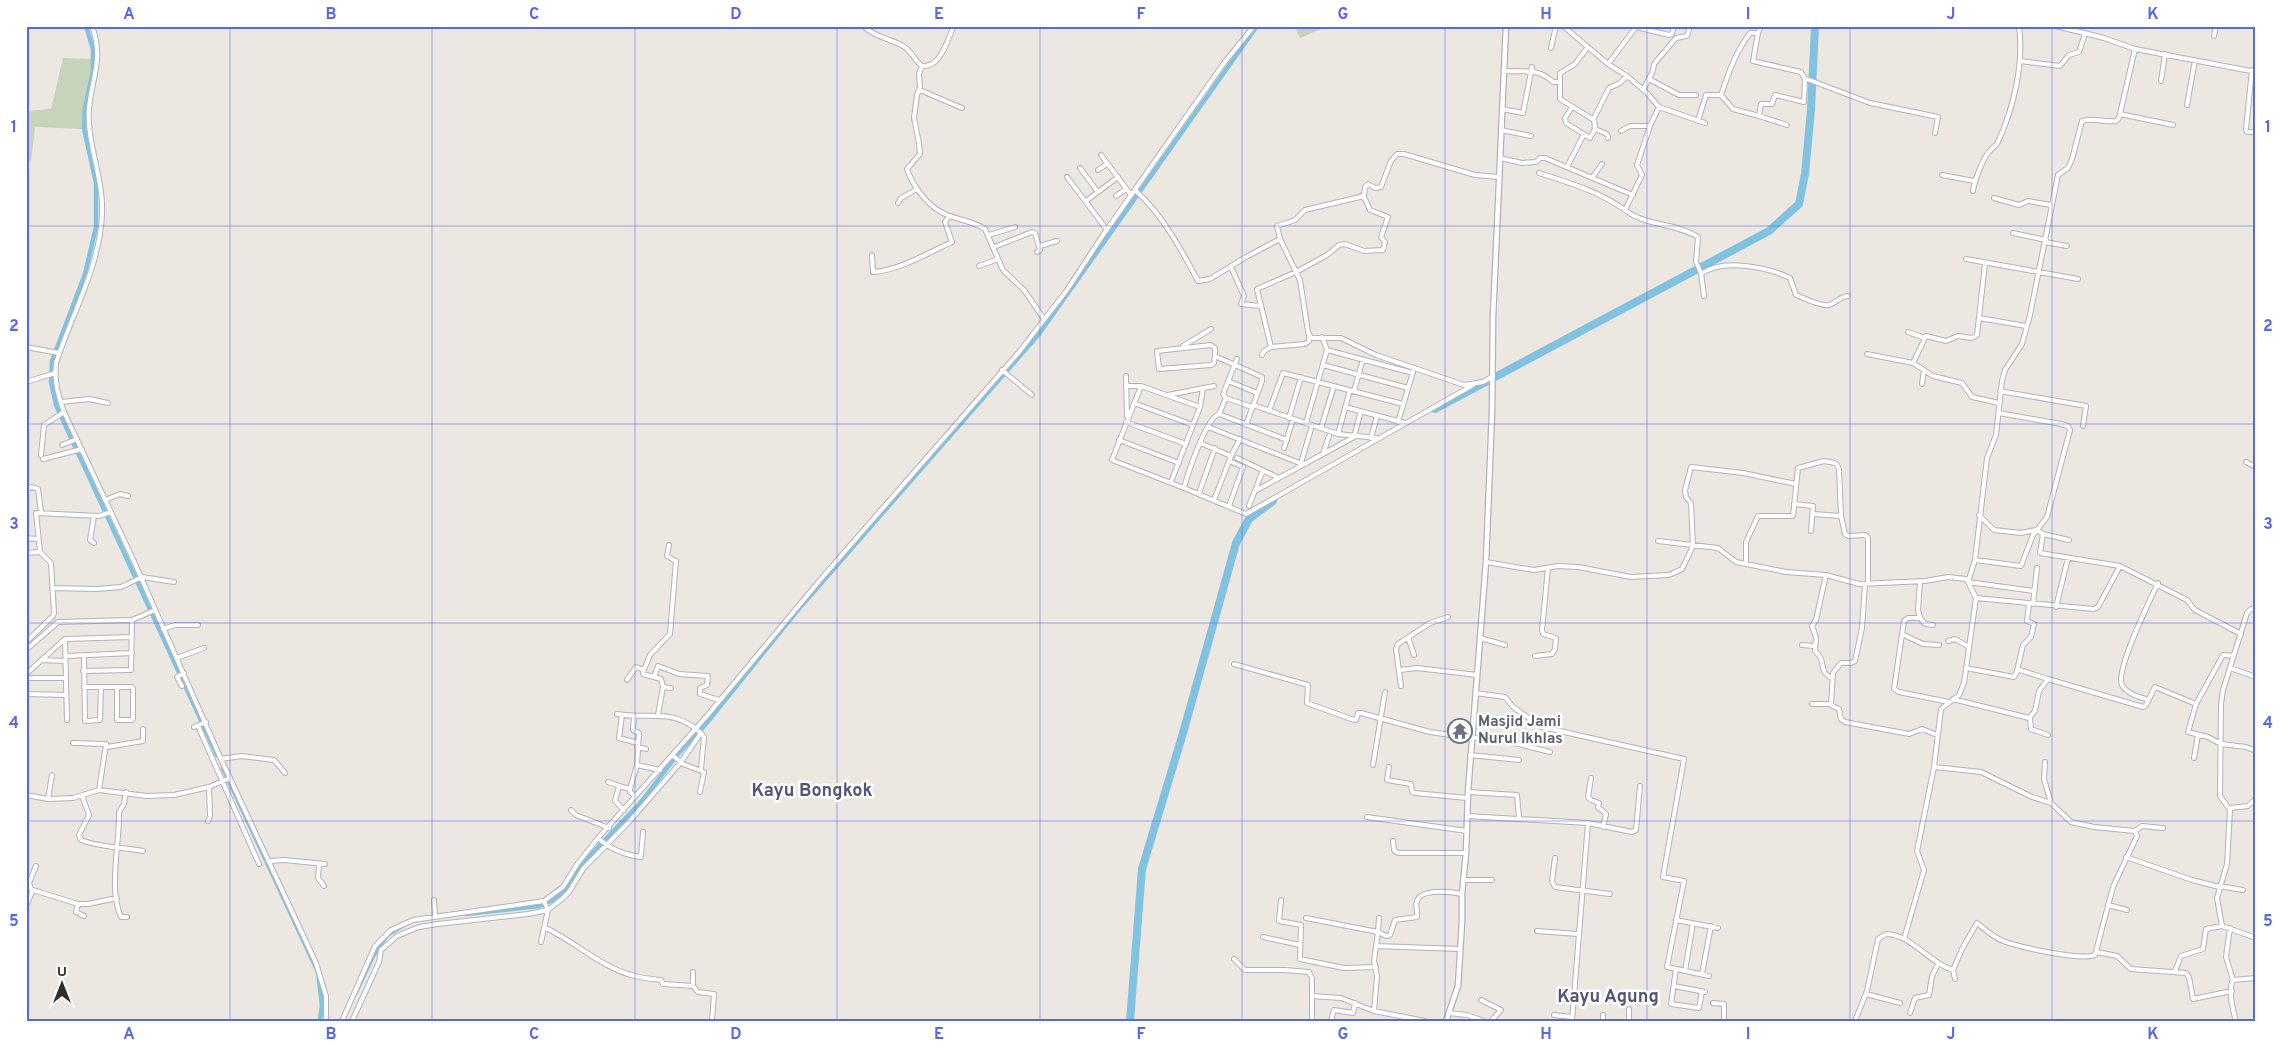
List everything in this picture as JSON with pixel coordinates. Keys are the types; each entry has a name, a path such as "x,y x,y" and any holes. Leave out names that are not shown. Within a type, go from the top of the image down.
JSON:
{"street":[{"path":"92,26 98,42 98,56 89,116 101,194 101,232 95,258 58,353 54,374 55,382 60,402 75,440 105,500 109,513 177,658 200,725 214,753 223,781 260,864"},
{"path":"864,26 868,31 907,49 915,61 927,67 935,63 954,26"},
{"path":"342,1021 384,936 434,916 544,902 566,890 581,866 642,805 681,761 698,730 718,700 1003,371 1067,290 1224,63 1254,26"},
{"path":"1446,1021 1458,986 1471,738 1486,562 1506,26"},
{"path":"1550,48 1556,26"},
{"path":"1563,26 1608,64 1643,90 1659,107 1705,123"},
{"path":"1668,35 1672,34 1674,26"},
{"path":"1608,64 1636,27 1676,38 1687,36 1690,26"},
{"path":"1761,26 1753,61 1801,72 1806,79 1870,103 1938,117 1935,133"},
{"path":"1942,175 1974,180 1978,178 1986,155 1997,143 2005,123 2020,61 2022,50 2019,26"},
{"path":"2056,26 2104,38 2135,49 2254,71 2246,130 2247,132 2256,132"},
{"path":"2214,36 2216,26"},
{"path":"1721,95 1738,51 1750,33 1758,33"},
{"path":"2020,61 2060,66 2069,55 2079,52 2084,34"},
{"path":"1643,90 1653,71 1654,64 1676,38"},
{"path":"1588,47 1575,64 1561,72 1559,82 1560,99 1594,120"},
{"path":"1968,582 1976,560 1979,515 1988,458 1996,435 2000,391 2005,370 2019,349 2030,315 2058,175 2068,168 2072,159 2081,122 2087,119 2116,121 2120,114 2135,49"},
{"path":"2161,81 2165,54"},
{"path":"2187,105 2194,60"},
{"path":"922,66 919,74 920,90 916,95 914,118 920,154 908,169 917,189 938,210 949,216 981,226 989,235 1006,274 1024,290 1044,319"},
{"path":"1504,70 1532,69 1550,77 1553,82 1559,82"},
{"path":"1502,109 1522,114 1532,69"},
{"path":"1572,107 1565,118 1566,123 1590,138 1596,129 1594,120 1609,88 1620,83 1626,76"},
{"path":"1649,79 1679,95 1696,95"},
{"path":"1759,116 1761,104 1772,104 1775,95 1804,102 1806,79"},
{"path":"920,90 962,108"},
{"path":"1698,121 1706,94 1721,95 1732,109 1787,124"},
{"path":"1625,210 1642,175 1637,165 1650,126 1659,107"},
{"path":"2120,114 2173,125"},
{"path":"1621,132 1630,126 1650,126"},
{"path":"1596,129 1607,134 1608,138"},
{"path":"1501,130 1532,136"},
{"path":"1567,167 1584,134"},
{"path":"1262,355 1264,351 1272,347 1305,344 1309,341 1300,280 1280,240 1277,226 1295,220 1305,210 1365,194 1368,184 1375,188 1381,187 1392,159 1401,153 1475,175 1499,177"},
{"path":"1101,155 1131,195"},
{"path":"1500,158 1526,163 1536,162 1542,157 1633,195"},
{"path":"1098,170 1107,164"},
{"path":"1592,178 1602,164"},
{"path":"1080,168 1098,192"},
{"path":"1539,173 1580,185 1601,195 1635,217 1669,225 1698,237 1696,262 1701,274 1704,296"},
{"path":"1067,177 1107,230"},
{"path":"1086,201 1118,177"},
{"path":"1973,191 1974,180"},
{"path":"898,203 901,198 917,189"},
{"path":"1116,196 1126,189"},
{"path":"1136,192 1146,200 1183,253 1198,281 1210,279 1280,240"},
{"path":"1272,347 1256,289 1296,272 1327,255 1339,245 1345,244 1364,250 1383,250 1385,242 1381,237 1388,217 1370,210 1366,199 1360,196"},
{"path":"1994,198 2015,204 2024,204 2030,201 2051,205"},
{"path":"872,255 873,272 881,271 952,242 945,222 949,216"},
{"path":"989,235 1016,227"},
{"path":"994,247 1032,232 1035,233 1040,246 1040,250 1037,252"},
{"path":"2013,233 2067,246"},
{"path":"1040,246 1056,241"},
{"path":"979,266 998,259"},
{"path":"1966,259 1985,264 2078,279"},
{"path":"1908,332 1925,338 1929,336 1946,341 1961,336 1972,338 1977,335 1985,264"},
{"path":"1701,274 1713,267 1722,265 1763,269 1790,278 1796,295 1824,305 1831,304 1838,298 1848,296"},
{"path":"1231,267 1244,296 1241,304 1261,306"},
{"path":"1979,318 2026,326"},
{"path":"1181,347 1211,329"},
{"path":"1309,335 1315,338 1322,336 1341,338 1376,355 1415,367 1464,386 1474,385"},
{"path":"1306,422 1328,350 1322,336"},
{"path":"1913,363 1925,338"},
{"path":"1210,345 1215,348 1215,356 1214,363 1211,365 1159,369 1157,351 1210,345"},
{"path":"26,347 58,353"},
{"path":"1328,350 1413,373"},
{"path":"1867,354 1913,363 1933,376 1954,379 1962,383 1972,397 1999,403"},
{"path":"1215,356 1262,377 1246,425"},
{"path":"1238,359 1223,394 1226,398 1306,422 1338,434 1379,438"},
{"path":"1338,434 1345,407 1363,359"},
{"path":"1323,365 1408,388"},
{"path":"1398,422 1415,367"},
{"path":"1922,384 1924,370"},
{"path":"1003,371 1032,395"},
{"path":"1269,411 1283,373 1404,404"},
{"path":"26,382 54,374"},
{"path":"1126,376 1127,420"},
{"path":"1141,386 1112,460 1249,513 1405,423 1493,376"},
{"path":"1284,448 1301,378"},
{"path":"1228,381 1257,393"},
{"path":"1126,386 1141,386 1200,407"},
{"path":"1168,395 1214,386"},
{"path":"1321,428 1334,386"},
{"path":"1171,482 1200,407 1203,388"},
{"path":"2000,391 2086,406 2083,426"},
{"path":"1184,488 1200,443 1208,426 1215,416 1219,414 1226,398"},
{"path":"60,402 89,399 108,403"},
{"path":"1134,403 1193,426"},
{"path":"1345,407 1405,423"},
{"path":"1257,490 1354,437 1361,411"},
{"path":"64,412 44,425 42,457 80,449"},
{"path":"1976,560 2021,566 2036,530 2048,518 2070,430 2068,426 2061,424 1999,413"},
{"path":"1219,414 1287,440"},
{"path":"1371,438 1377,416"},
{"path":"1127,420 1186,444"},
{"path":"1208,426 1302,464"},
{"path":"1302,464 1311,429"},
{"path":"1323,454 1329,436"},
{"path":"1214,500 1231,456 1240,439"},
{"path":"62,445 75,440"},
{"path":"1119,440 1178,463"},
{"path":"1200,443 1231,456"},
{"path":"1199,493 1215,448"},
{"path":"1237,458 1280,478"},
{"path":"1746,563 1746,542 1758,516 1791,516 1794,514 1796,484 1800,466 1824,460 1835,462 1839,469 1841,516 1846,535 1865,535 1868,538 1867,583 1862,628 1855,661 1841,663 1833,673 1832,678 1834,681 1830,704"},
{"path":"1229,461 1243,467 1229,506"},
{"path":"2246,462 2256,467"},
{"path":"1486,562 1534,570 1578,567 1631,577 1669,574 1682,569 1693,546 1691,503 1686,497 1685,490 1692,467 1698,466 1743,473 1796,484"},
{"path":"1249,506 1257,490 1263,470"},
{"path":"26,489 32,487 38,489 41,512"},
{"path":"105,500 120,494 128,496"},
{"path":"1794,504 1812,506 1811,531"},
{"path":"26,642 53,616 51,563 40,552 37,539 36,514 41,512 100,516 109,513"},
{"path":"1812,514 1841,516"},
{"path":"1979,515 1994,530 2021,532 2036,530 2043,534 2069,540"},
{"path":"94,516 90,540 94,543"},
{"path":"2043,534 2040,553 2120,566 2158,583 2187,600 2194,610 2241,634"},
{"path":"26,538 37,539"},
{"path":"1658,541 1721,548 1736,562 1786,572 1826,575 1853,583 1920,582 1948,577 1966,579 1968,582 1976,598 1966,668 1961,693 1941,709 1934,767 1917,851 1924,870 1904,939"},
{"path":"658,715 663,687 662,680 643,674 650,655 670,634 676,561 666,554 669,546"},
{"path":"26,553 40,552"},
{"path":"2056,607 2068,558"},
{"path":"1976,598 2085,610 2096,608 2120,566"},
{"path":"1535,656 1552,654 1556,643 1556,638 1543,634 1542,630 1548,568"},
{"path":"1966,668 2014,677 2024,645 2029,641 2034,627 2034,624 2027,621 2026,618 2034,591 2037,568"},
{"path":"1826,575 1815,622 1812,626 1816,637 1815,651 1820,656 1822,669 1826,675 1832,678"},
{"path":"52,588 102,589 121,587 130,581 146,577 174,582"},
{"path":"1920,582 1918,610 1920,618 1925,624 1933,624"},
{"path":"1968,582 2034,591"},
{"path":"2149,700 2132,694 2122,686 2121,681 2127,651 2158,583"},
{"path":"2222,926 2218,909 2219,887 2227,864 2230,808 2220,796 2221,704 2247,613 2256,608"},
{"path":"26,650 58,622 132,620 154,611"},
{"path":"1401,686 1396,646 1430,623 1448,617"},
{"path":"1920,618 1906,619 1894,689 1899,692 2030,718"},
{"path":"84,671 131,670 132,620"},
{"path":"163,629 175,625 198,625"},
{"path":"1902,634 1923,644 1939,645"},
{"path":"26,676 65,639 132,637"},
{"path":"1408,637 1414,655"},
{"path":"1480,638 1505,645"},
{"path":"65,639 68,720"},
{"path":"1948,641 1956,639 1969,647"},
{"path":"1802,645 1814,646"},
{"path":"177,658 204,648"},
{"path":"41,660 84,655 132,653"},
{"path":"84,655 84,720 100,720 100,687"},
{"path":"2234,656 2223,655 2196,704 2188,732 2208,737 2221,744 2246,747 2256,751"},
{"path":"1234,664 1308,685 1306,701 1308,703 1355,720 1359,712 1430,732 1471,738 1494,738 1550,752"},
{"path":"654,677 658,666 674,670 679,674 708,676 708,685 700,688 700,694 718,700"},
{"path":"627,680 636,667 644,670"},
{"path":"1400,670 1417,668 1477,675"},
{"path":"2230,668 2256,677"},
{"path":"2017,671 2031,672 2048,679 2143,707 2156,687 2196,704"},
{"path":"182,686 177,676 183,674"},
{"path":"26,676 66,678"},
{"path":"2048,679 2039,691 2035,711 2030,718 2031,729 2048,735"},
{"path":"84,687 100,687 117,687 132,687 134,689 132,720 117,720 117,687"},
{"path":"663,687 670,688"},
{"path":"1373,765 1379,718 1385,692"},
{"path":"1475,693 1505,697 1513,707 1542,726 1684,759 1663,877 1684,881 1667,967 1710,976"},
{"path":"26,694 66,695"},
{"path":"1812,704 1830,704 1832,707 1839,709 1841,719 1845,722 1909,734 1922,729 1937,735"},
{"path":"646,749 619,738 620,715 634,717 668,715 687,721 704,737 705,744 701,769 704,776 700,792"},
{"path":"634,717 633,731 639,733 637,764 630,792 642,805"},
{"path":"200,725 214,753 221,759 270,861 322,980 326,1001 326,1021"},
{"path":"73,743 105,744 107,747 143,741 143,729"},
{"path":"352,1021 374,971 378,948 397,936 403,928 518,915 548,909 566,890 608,828 673,755 698,730"},
{"path":"2194,758 2198,735"},
{"path":"98,790 107,747"},
{"path":"673,755 681,761 701,769"},
{"path":"1470,755 1519,760"},
{"path":"221,759 241,756 274,760 285,773"},
{"path":"2045,762 2044,779 2051,803"},
{"path":"637,764 658,772 665,779"},
{"path":"1389,767 1387,780 1411,784 1412,792 1414,793 1468,798"},
{"path":"1934,767 1978,771 2032,797 2051,803 2071,822 2094,827 2135,831 2142,826 2163,828"},
{"path":"48,799 52,775"},
{"path":"26,795 48,799 73,798 98,790 146,796 174,795 209,787 229,778"},
{"path":"1591,778 1588,797 1590,800 1597,802 1598,807 1604,811 1603,826"},
{"path":"608,782 630,789"},
{"path":"619,786 616,801 624,810"},
{"path":"1468,816 1588,823 1635,831 1640,786"},
{"path":"208,821 210,816 209,787"},
{"path":"126,792 124,804 119,812 117,898 120,916 127,917"},
{"path":"1468,792 1517,795 1519,818"},
{"path":"82,796 89,816 79,835 81,840 103,847 118,846 144,852"},
{"path":"2230,808 2248,806 2256,798"},
{"path":"234,803 240,800"},
{"path":"571,810 576,815 608,828"},
{"path":"1367,817 1467,831"},
{"path":"1554,1015 1572,1019 1588,823"},
{"path":"1955,979 1953,970 1962,949 1977,923 1990,934 2005,942 2081,958 2092,956 2097,952 2108,904 2118,872 2137,836 2135,831"},
{"path":"599,839 604,844 620,852 641,858 643,832"},
{"path":"1393,841 1394,850 1398,853 1466,853"},
{"path":"2126,857 2192,880 2219,887 2243,890"},
{"path":"1555,858 1552,885 1558,888 1610,894"},
{"path":"270,861 284,860 325,864"},
{"path":"319,864 318,878 324,886"},
{"path":"26,906 32,891 29,883 36,866"},
{"path":"1465,880 1492,880"},
{"path":"32,891 55,895 78,904 88,904 117,898"},
{"path":"1306,918 1390,936 1394,920 1416,918 1417,901 1425,894 1438,892 1462,894"},
{"path":"434,900 434,916"},
{"path":"1280,900 1279,921 1300,924 1301,971"},
{"path":"541,942 546,928 548,909 544,902"},
{"path":"78,904 76,912 84,916"},
{"path":"2108,904 2126,910"},
{"path":"514,907 518,915"},
{"path":"457,914 458,921"},
{"path":"1374,1011 1376,995 1376,946 1380,918"},
{"path":"1676,920 1718,928"},
{"path":"1685,971 1693,923"},
{"path":"1702,974 1711,926"},
{"path":"2175,972 2181,956 2203,949 2206,929 2222,926 2256,938"},
{"path":"546,928 562,936 604,964 632,976 662,980 663,984 693,986"},
{"path":"2230,928 2226,957 2233,980 2232,991 2236,1021"},
{"path":"1537,932 1578,934"},
{"path":"1854,1021 1866,994 1878,939 1888,933 1904,939 1938,964 1953,970"},
{"path":"1263,937 1300,945"},
{"path":"1376,946 1460,949"},
{"path":"2097,952 2117,956 2131,969 2184,972 2189,977 2193,999 2232,991"},
{"path":"1234,959 1245,970 1309,972 1312,975 1312,1021"},
{"path":"1300,959 1344,968 1376,967"},
{"path":"1910,1012 1914,998 1929,995 1932,976 1938,964"},
{"path":"367,968 374,971"},
{"path":"1674,986 1704,991 1699,1008 1671,1004 1676,969"},
{"path":"694,972 693,986 698,992 714,994 712,1021"},
{"path":"2233,980 2256,978"},
{"path":"1866,994 1900,1002"},
{"path":"1312,996 1336,996 1374,1011 1425,1021"},
{"path":"1481,1000 1501,1010 1491,1021"},
{"path":"1331,1021 1334,1010 1353,1013 1355,1003"},
{"path":"1713,1003 1724,1004 1724,1021"},
{"path":"1629,1009 1629,1021"},
{"path":"1449,1013 1467,1015 1484,1021"},
{"path":"1603,1015 1603,1021"}],"green space":[{"path":"1294,26 1323,26 1323,28 1300,38"},
{"path":"63,58 93,59 82,129 35,127 31,162 26,160 28,111 51,109"}],"waterway":[{"path":"86,26 93,49 93,71 85,108 84,129 96,183 96,227 85,274 52,361 51,382 56,405 217,755"},
{"path":"466,914 539,906 551,901 563,892 582,864 642,801 677,755 705,725 797,611 1039,334 1257,26"},
{"path":"1435,409 1769,231 1799,204 1805,174 1811,109 1815,26"},
{"path":"1130,1021 1142,869 1183,733 1236,543 1249,519 1273,501"},
{"path":"223,768 318,972 322,1005 320,1021"},
{"path":"356,992 373,956 387,935 402,926"}],"place":[{"name":"Masjid Jami Nurul Ikhlas","path":"1460,731"}],"district":[{"name":"Kayu Bongkok","path":"812,791"},
{"name":"Kayu Agung","path":"1608,997"}]}
